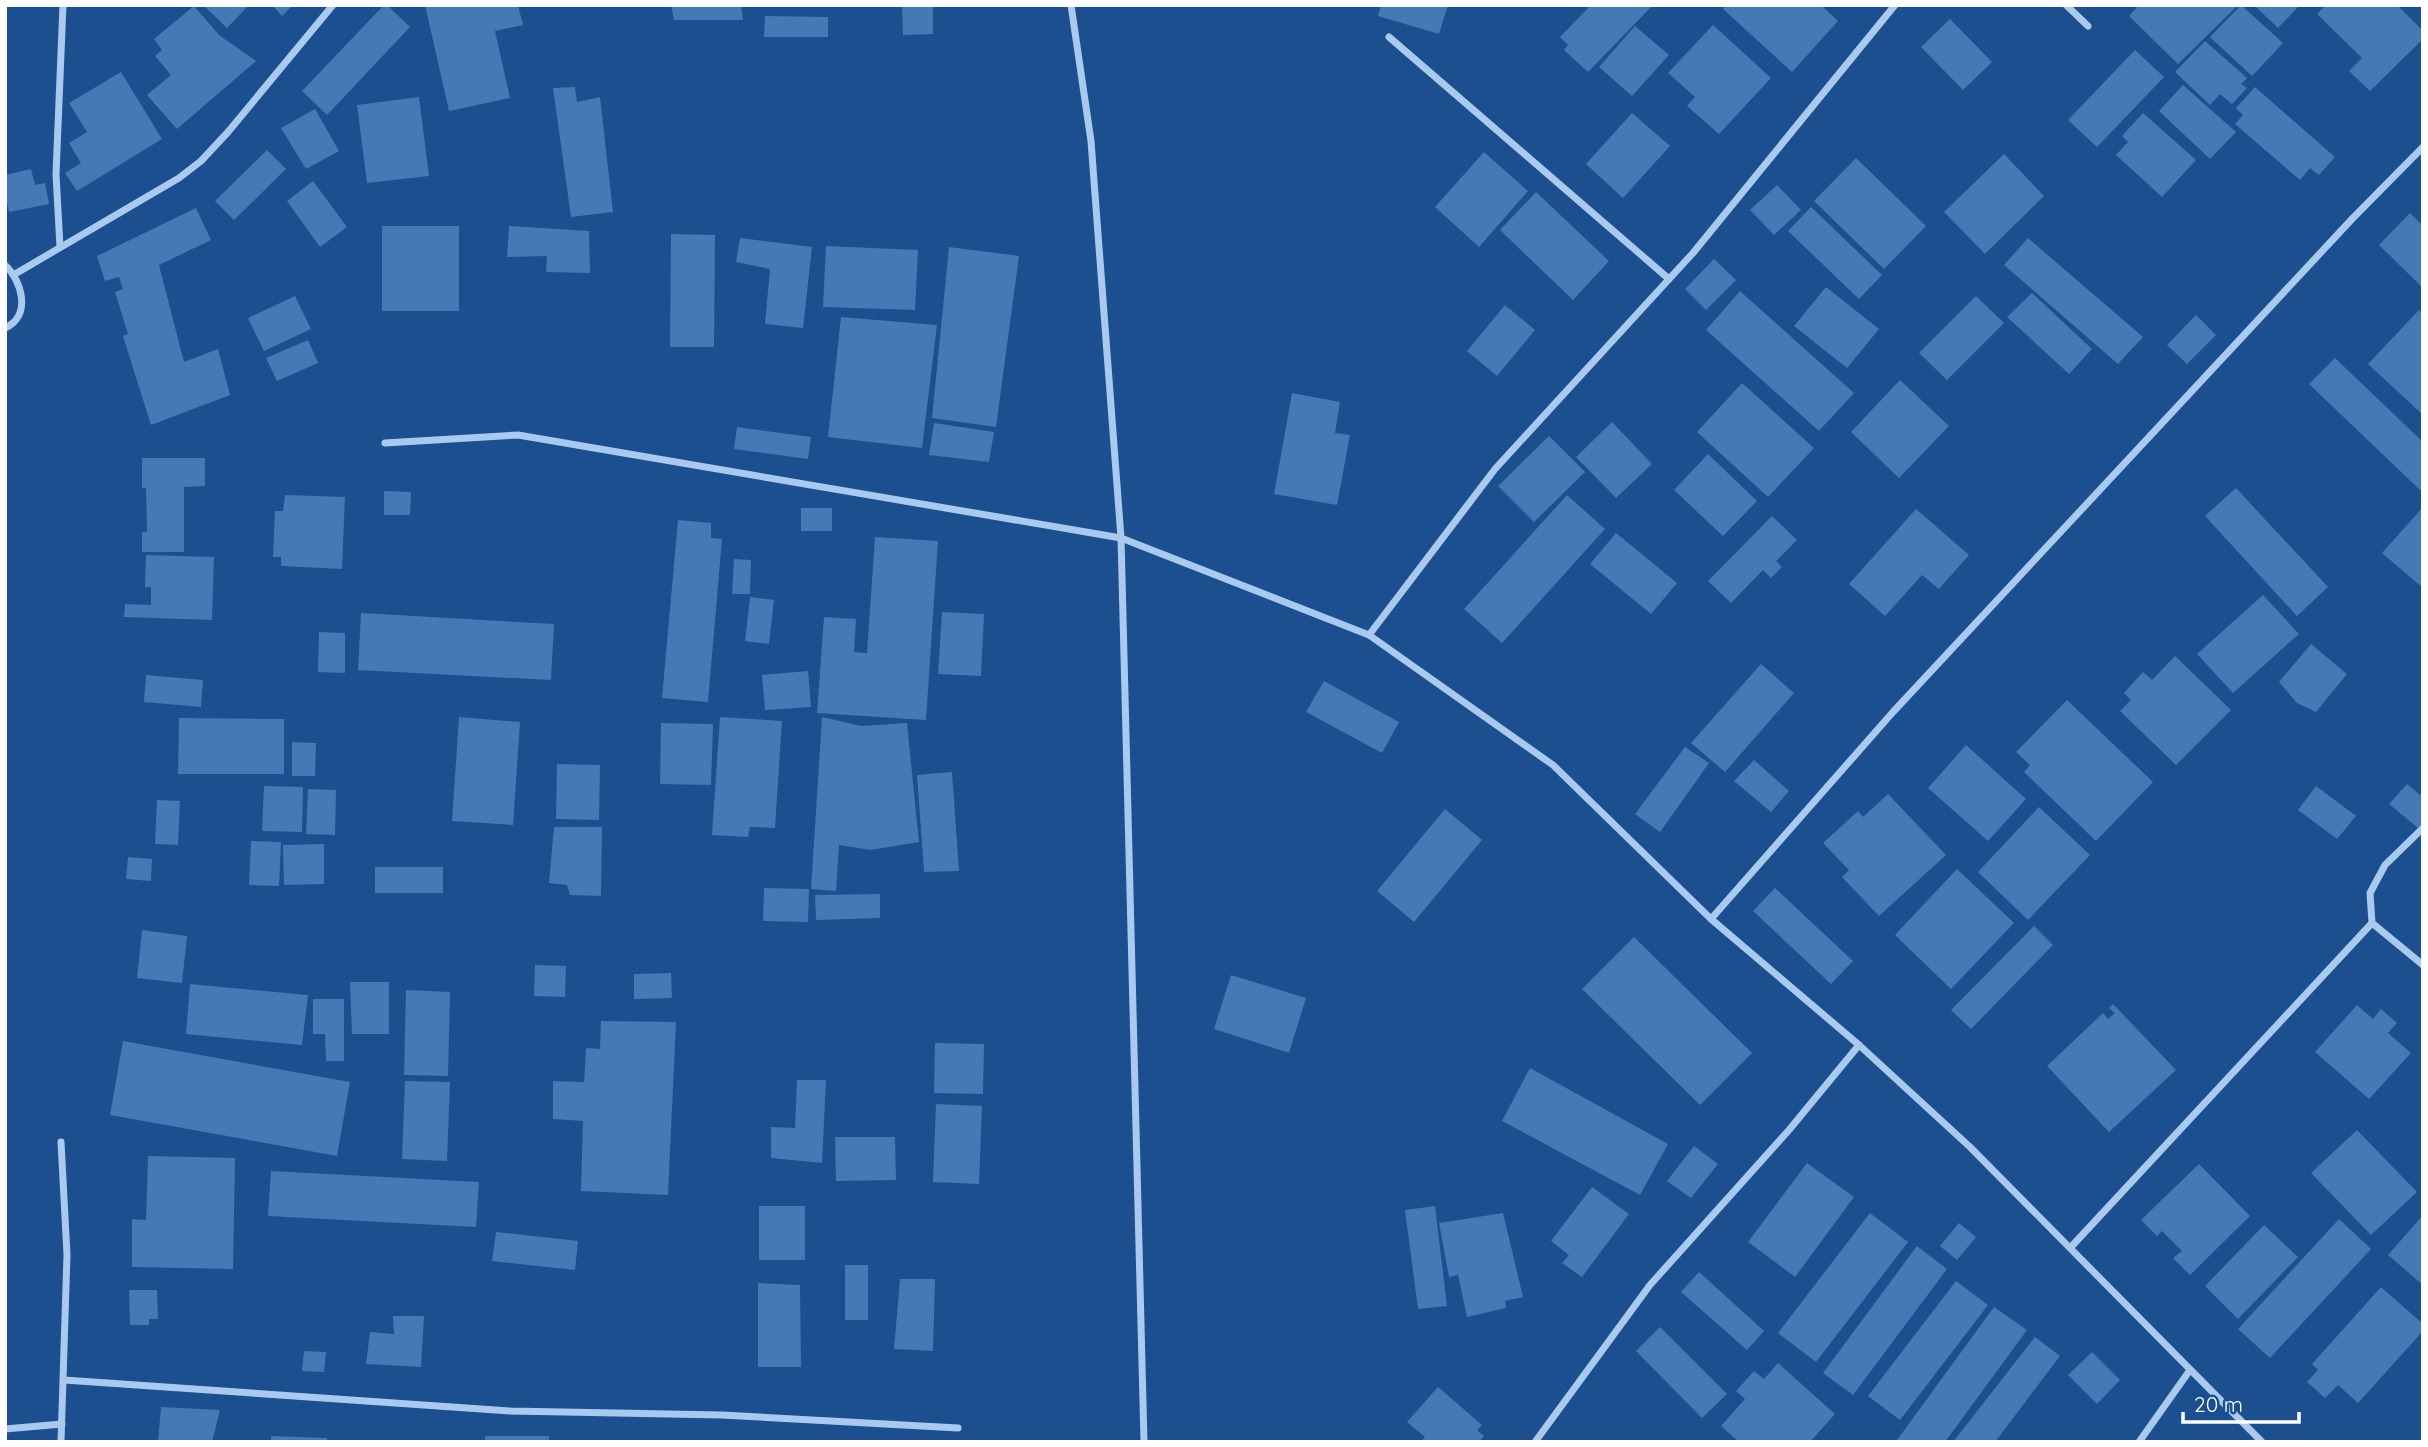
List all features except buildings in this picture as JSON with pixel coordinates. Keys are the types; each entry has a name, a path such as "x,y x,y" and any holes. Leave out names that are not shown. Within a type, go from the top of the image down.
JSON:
{"street":[{"path":"60,247 56,174 63,5"},
{"path":"15,274 179,178 201,160 228,132 333,5"},
{"path":"1071,5 1091,141 1121,538 1144,1442"},
{"path":"1369,635 1495,469 1693,253 1895,5"},
{"path":"2066,5 2088,26"},
{"path":"1389,37 1669,279"},
{"path":"1711,919 1893,712 2352,219 2423,147"},
{"path":"5,265 15,274 21,287 22,300 19,314 11,326 5,328"},
{"path":"385,443 518,435 1121,538 1369,635 1553,765 1711,919 1859,1045 1970,1147 2262,1442"},
{"path":"2071,1247 2372,923 2370,893 2385,865 2423,828"},
{"path":"2372,923 2423,965"},
{"path":"1535,1442 1650,1284 1789,1129 1859,1045"},
{"path":"61,1142 67,1255 61,1442"},
{"path":"2139,1442 2190,1370"},
{"path":"64,1380 510,1411 722,1415 958,1428"},
{"path":"5,1429 62,1424"}]}
